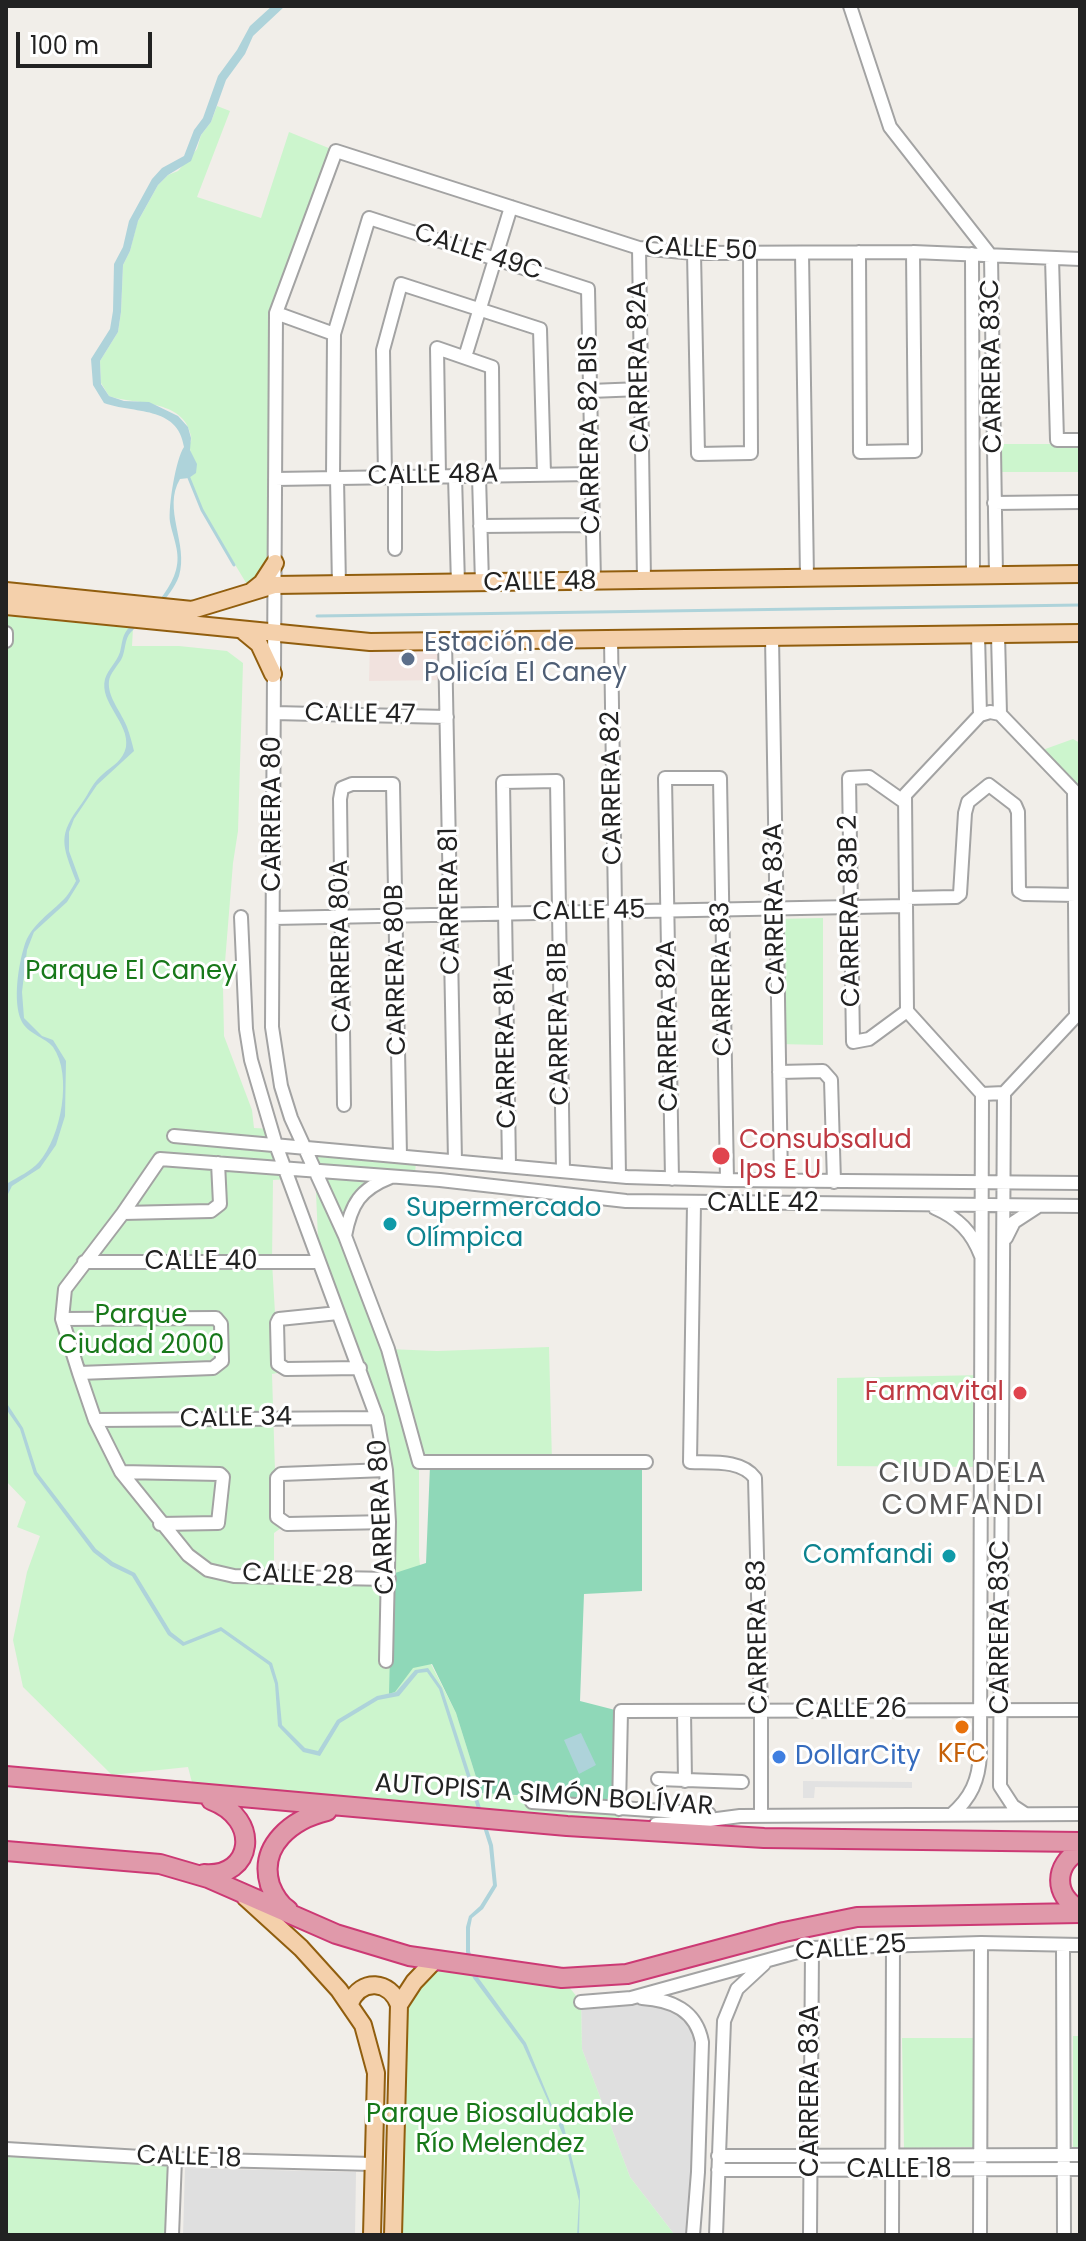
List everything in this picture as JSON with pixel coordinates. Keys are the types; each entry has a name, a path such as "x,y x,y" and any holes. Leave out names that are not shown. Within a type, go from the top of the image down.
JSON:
{"highway":[{"name":"AUTOPISTA SIMÓN BOLÍVAR","path":"6,1776 567,1826 764,1838 1080,1842"},
{"path":"6,1851 160,1864 218,1874 234,1865 244,1849 244,1830 232,1810 195,1794"},
{"path":"302,1919 283,1907 273,1892 268,1872 270,1854 279,1837 293,1824 315,1813 342,1807"},
{"path":"1080,1850 1064,1865 1059,1879 1065,1898 1080,1911"},
{"path":"173,1867 359,1941 441,1962 562,1978 627,1974 784,1932 857,1917 1080,1911"}],"main road":[{"path":"251,591 262,583 275,563"},
{"name":"CALLE 48","path":"6,606 192,618 213,606 274,585 1080,574"},
{"name":"CALLE 48","path":"6,591 192,618 240,630 370,642 1080,633"},
{"path":"240,630 259,644 273,674"},
{"path":"238,1891 301,1948 350,2003 363,2025 375,2064 372,2235"},
{"path":"393,2235 399,2005 414,1982 441,1962"},
{"path":"350,2003 359,1989 375,1984 390,1991 399,2005"}],"street":[{"name":"CARRERA 83C","path":"850,6 890,127 991,256 996,576"},
{"name":"CALLE 50","path":"336,151 639,248 694,253 913,252 1080,259"},
{"name":"CARRERA 80","path":"336,151 276,313 273,918 274,1052 281,1086 345,1236 388,1349 419,1462 646,1462"},
{"path":"465,357 511,207"},
{"name":"CALLE 49C","path":"334,334 369,218 588,289"},
{"name":"CARRERA 82A","path":"639,248 644,581"},
{"path":"859,252 860,452 915,451 913,252"},
{"path":"694,253 698,454 751,453 750,254"},
{"path":"802,253 807,578"},
{"name":"CARRERA 83C","path":"972,254 973,576"},
{"path":"1052,258 1057,440 1080,440"},
{"path":"395,549 383,350 401,284 540,329 544,474"},
{"name":"CARRERA 82 BIS","path":"588,289 594,582"},
{"path":"276,313 334,334 339,586"},
{"path":"439,476 437,348 492,367 493,475"},
{"path":"590,391 641,389"},
{"name":"CALLE 48A","path":"275,479 592,474"},
{"path":"455,476 458,584"},
{"path":"479,476 482,583"},
{"path":"994,503 1080,502"},
{"path":"480,526 593,525"},
{"path":"6,633 6,641"},
{"path":"978,635 980,715"},
{"path":"998,635 1000,714"},
{"name":"CARRERA 83A","path":"772,637 781,1180"},
{"name":"CARRERA 82","path":"611,639 619,1176"},
{"name":"CARRERA 81","path":"445,641 455,1161"},
{"path":"990,712 1000,714 1074,791 1076,1016 1004,1093 982,1094 907,1011 903,801 908,790 980,715 990,712"},
{"name":"CALLE 47","path":"274,713 447,717"},
{"name":"CARRERA 83B 2","path":"903,801 869,777 849,778 853,1042 869,1039 907,1011"},
{"name":"CARRERA 82A","path":"672,1179 665,778 720,778"},
{"name":"CARRERA 83","path":"720,778 727,1180"},
{"name":"CARRERA 81B","path":"503,782 557,781 563,1171"},
{"name":"CARRERA 81A","path":"503,782 509,1166"},
{"name":"CARRERA 80B","path":"342,788 352,784 393,784 400,1156"},
{"name":"CALLE 45","path":"273,918 850,907 956,897 960,894 968,802 989,785 1015,805 1018,812 1019,891 1077,901"},
{"name":"CARRERA 80A","path":"342,788 344,1105"},
{"name":"CARRERA 80","path":"241,917 246,1029 251,1060 276,1145 377,1418 386,1470 389,1522 386,1661"},
{"path":"779,1072 816,1070 828,1074 832,1087 834,1182"},
{"name":"CARRERA 83C","path":"1004,1093 1000,1786 1013,1806 1025,1814"},
{"name":"CARRERA 83C","path":"951,1815 968,1798 980,1770 982,1094"},
{"name":"CALLE 42","path":"174,1136 672,1179 1080,1183"},
{"name":"CALLE 42","path":"123,1213 160,1159 393,1176 613,1200 1080,1206"},
{"path":"121,1472 220,1474 223,1477 218,1523 160,1524 121,1472 95,1420 62,1319 65,1289 123,1213 217,1209 220,1204 218,1163"},
{"path":"345,1236 349,1216 359,1198 374,1184 393,1176"},
{"name":"CARRERA 83","path":"694,1203 690,1462 740,1465 755,1478 761,1816"},
{"path":"920,1205 936,1208 964,1226 977,1247 983,1271"},
{"path":"1004,1249 1014,1222 1038,1206"},
{"name":"CALLE 40","path":"84,1262 319,1262"},
{"path":"338,1313 279,1319 278,1364 281,1368 360,1368"},
{"path":"62,1319 219,1320 221,1324 222,1361 218,1366 79,1373"},
{"name":"CALLE 34","path":"95,1420 377,1418"},
{"path":"983,1436 993,1443 1002,1436"},
{"path":"386,1470 281,1474 277,1478 277,1517 287,1524 389,1522"},
{"path":"983,1483 986,1477 993,1476 1002,1484"},
{"name":"CALLE 28","path":"160,1524 188,1555 208,1570 234,1576 389,1579"},
{"name":"CALLE 26","path":"619,1809 621,1711 1080,1710"},
{"path":"684,1711 685,1781"},
{"path":"658,1779 742,1782"},
{"path":"532,1802 740,1816 1080,1814"},
{"path":"567,1826 687,1823 740,1816"},
{"path":"980,2235 981,1943"},
{"name":"CALLE 25","path":"581,2002 631,1998 812,1948 981,1943 1080,1945"},
{"path":"892,2235 893,1944"},
{"path":"1063,1945 1064,2235"},
{"name":"CARRERA 83A","path":"810,2235 812,1948"},
{"path":"716,2235 722,2042 726,2011 737,1989 753,1971 773,1957"},
{"path":"631,1998 658,1999 683,2008 699,2029 702,2042 693,2235"},
{"path":"702,2042 705,2033 710,2031 719,2033 722,2042"},
{"name":"CALLE 18","path":"6,2149 175,2159 373,2164"},
{"name":"CALLE 18","path":"718,2156 980,2155 1064,2162 1080,2169"},
{"name":"CALLE 18","path":"718,2170 980,2169 1064,2162 1080,2155"},
{"path":"172,2235 175,2159"}],"shaded area":[{"name":"Estación de Policía El Caney","path":"445,641 447,680 369,681 370,642"},
{"path":"803,1781 912,1782 912,1788 815,1787 814,1798 803,1798"},
{"path":"658,1999 699,2029 693,2234 674,2234 630,2177 582,2049 581,2003"},
{"path":"185,2168 356,2172 355,2235 183,2235"}],"green space":[{"path":"217,106 230,111 197,197 261,218 289,132 336,151 276,313 275,563 251,591 202,510 189,478 195,473 195,463 186,424 179,415 168,409 109,396 101,383 100,361 118,332 123,265 137,223 158,185 168,175 178,171 197,149"},
{"path":"1057,440 1080,440 1080,472 994,472 994,444 1051,444"},
{"name":"Parque Ciudad 2000","path":"6,616 133,628 132,646 179,646 227,651 243,663 238,831 223,987 224,1036 252,1110 254,1128 272,1129 290,1179 273,1180 272,1262 278,1364 277,1373 272,1374 275,1471 281,1522 281,1528 274,1533 274,1567 281,1577 388,1579 377,1418 319,1262 315,1169 305,1147 416,1157 415,1178 393,1177 359,1198 345,1236 388,1349 437,1351 549,1347 552,1462 419,1462 419,1556 431,1664 456,1713 481,1793 619,1803 619,1825 195,1794 188,1767 112,1775 23,1687 13,1640 27,1572 40,1536 17,1527 26,1502 6,1481"},
{"path":"1073,739 1080,743 1080,787 1074,791 1037,752"},
{"path":"823,918 823,1045 778,1044 776,919"},
{"path":"983,1375 983,1467 837,1466 837,1378"},
{"path":"430,1466 642,1466 642,1591 584,1594 580,1701 619,1711 618,1801 481,1793 456,1713 432,1664 413,1668 395,1692 389,1694 392,1574 426,1563"},
{"name":"Parque Biosaludable Río Melendez","path":"434,1961 562,1978 581,2002 582,2049 630,2177 674,2234 693,2235 393,2235 399,2005"},
{"path":"1073,2036 1080,2036 1080,2149 1073,2149"},
{"path":"902,2038 974,2038 976,2147 904,2148"},
{"path":"6,2149 175,2159 172,2235 6,2235"}],"water":[{"path":"272,6 285,6 253,36 245,54 226,80 211,122 201,135 191,161 158,185 138,221 123,265 118,332 100,361 101,384 109,396 124,401 149,402 178,416 188,427 190,450 197,464 196,473 180,479 175,490 174,514 181,552 179,576 165,600 129,635 123,656 109,681 110,693 127,727 134,751 97,785 74,819 69,832 69,851 80,881 67,902 34,932 27,950 22,992 24,1018 42,1036 53,1040 66,1061 65,1116 56,1145 40,1168 12,1186 6,1198 8,1183 32,1168 47,1151 62,1106 59,1059 53,1047 27,1029 19,1012 17,984 24,947 35,927 64,899 76,881 64,840 74,814 96,780 125,752 124,730 104,688 106,675 119,656 125,632 160,600 174,576 177,564 170,515 171,495 184,447 180,434 173,424 153,413 104,403 93,385 91,359 110,329 114,264 123,247 129,221 152,179 162,168 184,156 194,130 203,118 218,76 250,26"},
{"path":"6,1402 23,1428 37,1472 96,1549 135,1573 171,1632 184,1642 221,1627 272,1663 278,1683 282,1725 305,1748 318,1751 337,1720 377,1696 396,1692 415,1670 428,1668 442,1688 493,1845 497,1886 483,1909 472,1918 470,1951 477,1976 526,2043 552,2106 563,2123 580,2191 579,2235 579,2201 564,2137 523,2045 473,1978 466,1952 469,1916 480,1906 493,1885 489,1846 439,1689 427,1672 418,1673 399,1696 378,1700 340,1723 320,1756 303,1752 278,1726 275,1684 269,1665 221,1631 183,1646 168,1635 132,1576 111,1566 93,1552 34,1474 20,1429 6,1409"},
{"path":"581,1733 596,1765 579,1774 564,1740"}],"waterway":[{"path":"189,478 202,510 234,565"},
{"path":"317,616 1080,605"}],"place":[{"name":"Estación de Policía El Caney","path":"408,659"},
{"name":"Consubsalud Ips E U","path":"721,1156"},
{"name":"Supermercado Olímpica","path":"390,1224"},
{"name":"Farmavital","path":"1020,1393"},
{"name":"Comfandi","path":"949,1556"},
{"name":"KFC","path":"962,1727"},
{"name":"DollarCity","path":"779,1757"}],"district":[{"name":"CIUDADELA COMFANDI","path":"963,1491"}],"park label":[{"name":"Parque El Caney","path":"131,972"}]}
